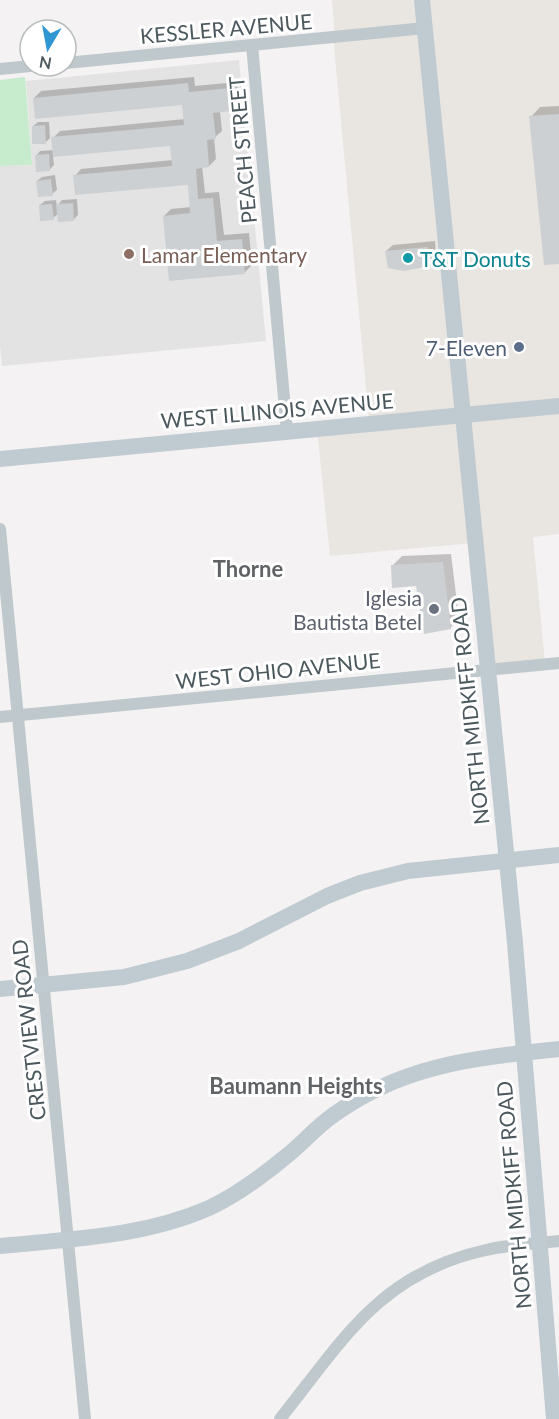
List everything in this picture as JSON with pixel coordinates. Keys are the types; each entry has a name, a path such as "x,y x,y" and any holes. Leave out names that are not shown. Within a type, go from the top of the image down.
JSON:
{"main road":[{"name":"NORTH MIDKIFF ROAD","path":"422,0 507,861 554,1419"},
{"name":"WEST ILLINOIS AVENUE","path":"0,459 559,406"},
{"path":"0,989 124,977 187,961 239,941 327,896 367,881 408,871 559,855"},
{"path":"0,1246 142,1230 199,1212 247,1187 286,1157 326,1121 395,1080 449,1063 559,1049"}],"street":[{"name":"KESSLER AVENUE","path":"78,62 425,28"},
{"name":"PEACH STREET","path":"252,45 287,431"},
{"path":"0,69 18,67"},
{"name":"CRESTVIEW ROAD","path":"0,529 85,1419"},
{"name":"WEST OHIO AVENUE","path":"0,717 559,663"},
{"path":"280,1419 348,1332 368,1310 395,1289 421,1273 461,1257 496,1248 559,1241"}],"shaded area":[{"path":"332,0 559,0 559,534 533,537 545,663 484,669 473,543 330,556 317,429 369,420 333,36 335,35"},
{"name":"Lamar Elementary","path":"239,60 266,341 2,366 0,166 32,165 26,81 78,78 78,76"}],"green space":[{"path":"25,78 32,165 0,166 0,80"}],"building":[{"path":"188,83 189,92 231,88 233,111 213,113 216,139 207,140 209,167 196,169 198,199 213,198 217,241 242,239 245,274 169,281 163,216 190,213 188,185 75,195 73,175 172,166 170,146 53,157 51,137 184,125 182,105 35,119 33,98"},
{"path":"559,114 559,264 544,265 529,116"},
{"path":"45,125 46,144 32,144 32,126"},
{"path":"49,154 50,171 36,172 35,155"},
{"path":"51,179 53,196 38,197 36,181"},
{"path":"73,203 74,221 58,222 56,204"},
{"path":"52,204 54,220 40,221 39,205"},
{"name":"T&T Donuts","path":"428,247 430,266 404,271 388,268 385,251"},
{"name":"Iglesia Bautista Betel","path":"443,562 451,629 424,634 416,586 392,588 391,565"}],"place":[{"name":"Lamar Elementary","path":"129,254"},
{"name":"T&T Donuts","path":"408,258"},
{"name":"7-Eleven","path":"519,347"},
{"name":"Iglesia Bautista Betel","path":"434,609"}],"district":[{"name":"Thorne","path":"248,568"},
{"name":"Baumann Heights","path":"296,1085"}]}
